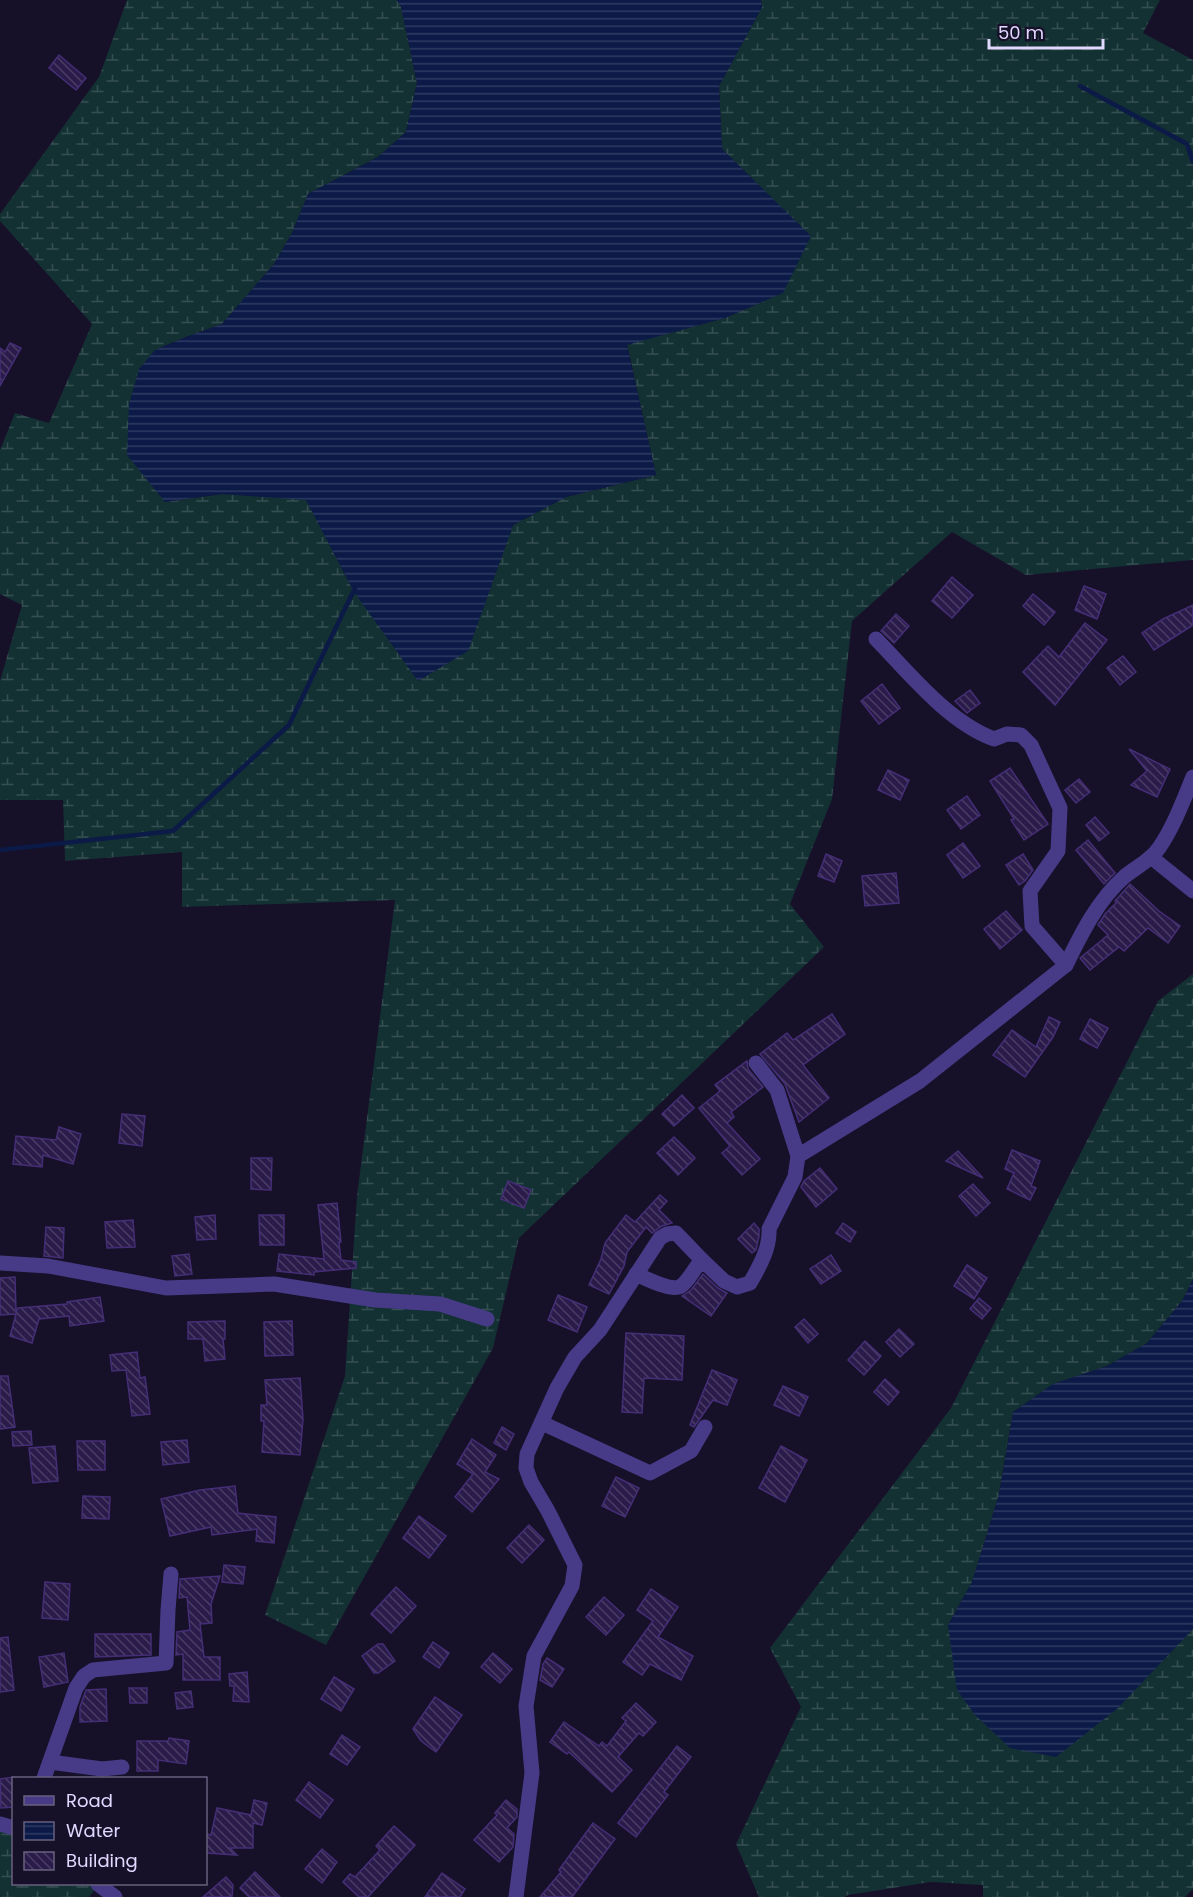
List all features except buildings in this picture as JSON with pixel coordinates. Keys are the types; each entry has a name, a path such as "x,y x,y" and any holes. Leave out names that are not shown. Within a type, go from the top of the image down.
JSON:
{"street":[{"path":"876,639 929,694 976,732 994,739 1007,734 1021,735 1032,745 1060,808 1059,851 1030,891 1032,926 1066,965"},
{"path":"798,1156 920,1081 1066,965 1076,943 1107,894 1159,848 1179,812 1193,777"},
{"path":"1151,857 1193,891"},
{"path":"516,1897 532,1773 526,1706 534,1656 573,1587 575,1565 531,1482 526,1468 527,1454 557,1388 575,1357 600,1330 657,1242 668,1234 676,1233 724,1281 737,1287 750,1283 762,1262 770,1238 770,1229 795,1177 798,1156 777,1090 756,1063"},
{"path":"636,1274 677,1288 702,1260"},
{"path":"0,1263 48,1266 166,1288 274,1284 375,1300 440,1304 487,1319"},
{"path":"542,1423 650,1473 691,1451 705,1427"},
{"path":"45,1777 76,1688 84,1676 93,1670 166,1663 171,1574"},
{"path":"50,1762 102,1769 122,1767"},
{"path":"99,1885 115,1897"}],"green space":[{"path":"127,0 397,0 401,6 417,83 406,132 378,157 308,194 292,233 274,264 222,324 155,350 165,502 222,494 306,499 354,592 468,650 513,525 566,497 656,475 627,344 725,318 783,292 810,236 722,149 719,86 762,7 761,0 1160,0 1143,33 1193,60 1193,560 1026,575 952,532 852,621 832,799 790,904 824,947 519,1238 493,1348 326,1645 265,1615 345,1376 357,1196 395,900 182,907 182,852 65,861 63,800 0,800 0,681 22,605 0,594 0,450 15,413 49,423 92,324 0,221 0,214 99,77"},
{"path":"1193,974 1193,1279 1182,1301 1147,1343 1107,1366 1053,1384 1013,1412 999,1494 972,1582 948,1625 1176,1645 1193,1629 1193,1889 1185,1897 983,1897 983,1885 931,1882 844,1897 759,1897 736,1844 801,1707 770,1648 951,1408 1158,1001"},
{"path":"0,1824 12,1828 12,1885 98,1885 89,1897 0,1897"}],"water":[{"path":"397,0 761,0 762,7 719,86 722,149 811,236 783,293 725,318 627,345 656,475 566,497 513,525 468,651 418,681 354,592 306,500 222,494 165,502 127,455 129,404 139,369 155,350 222,324 274,264 292,233 308,194 378,157 406,132 417,83 401,7"},
{"path":"1193,1279 1193,1629 1117,1709 1056,1757 1010,1748 975,1715 957,1690 948,1625 972,1582 999,1494 1013,1412 1053,1384 1107,1366 1147,1343 1182,1301"}],"waterway":[{"path":"1080,86 1187,144 1193,162"},
{"path":"0,850 173,831 289,725 355,588"}]}
